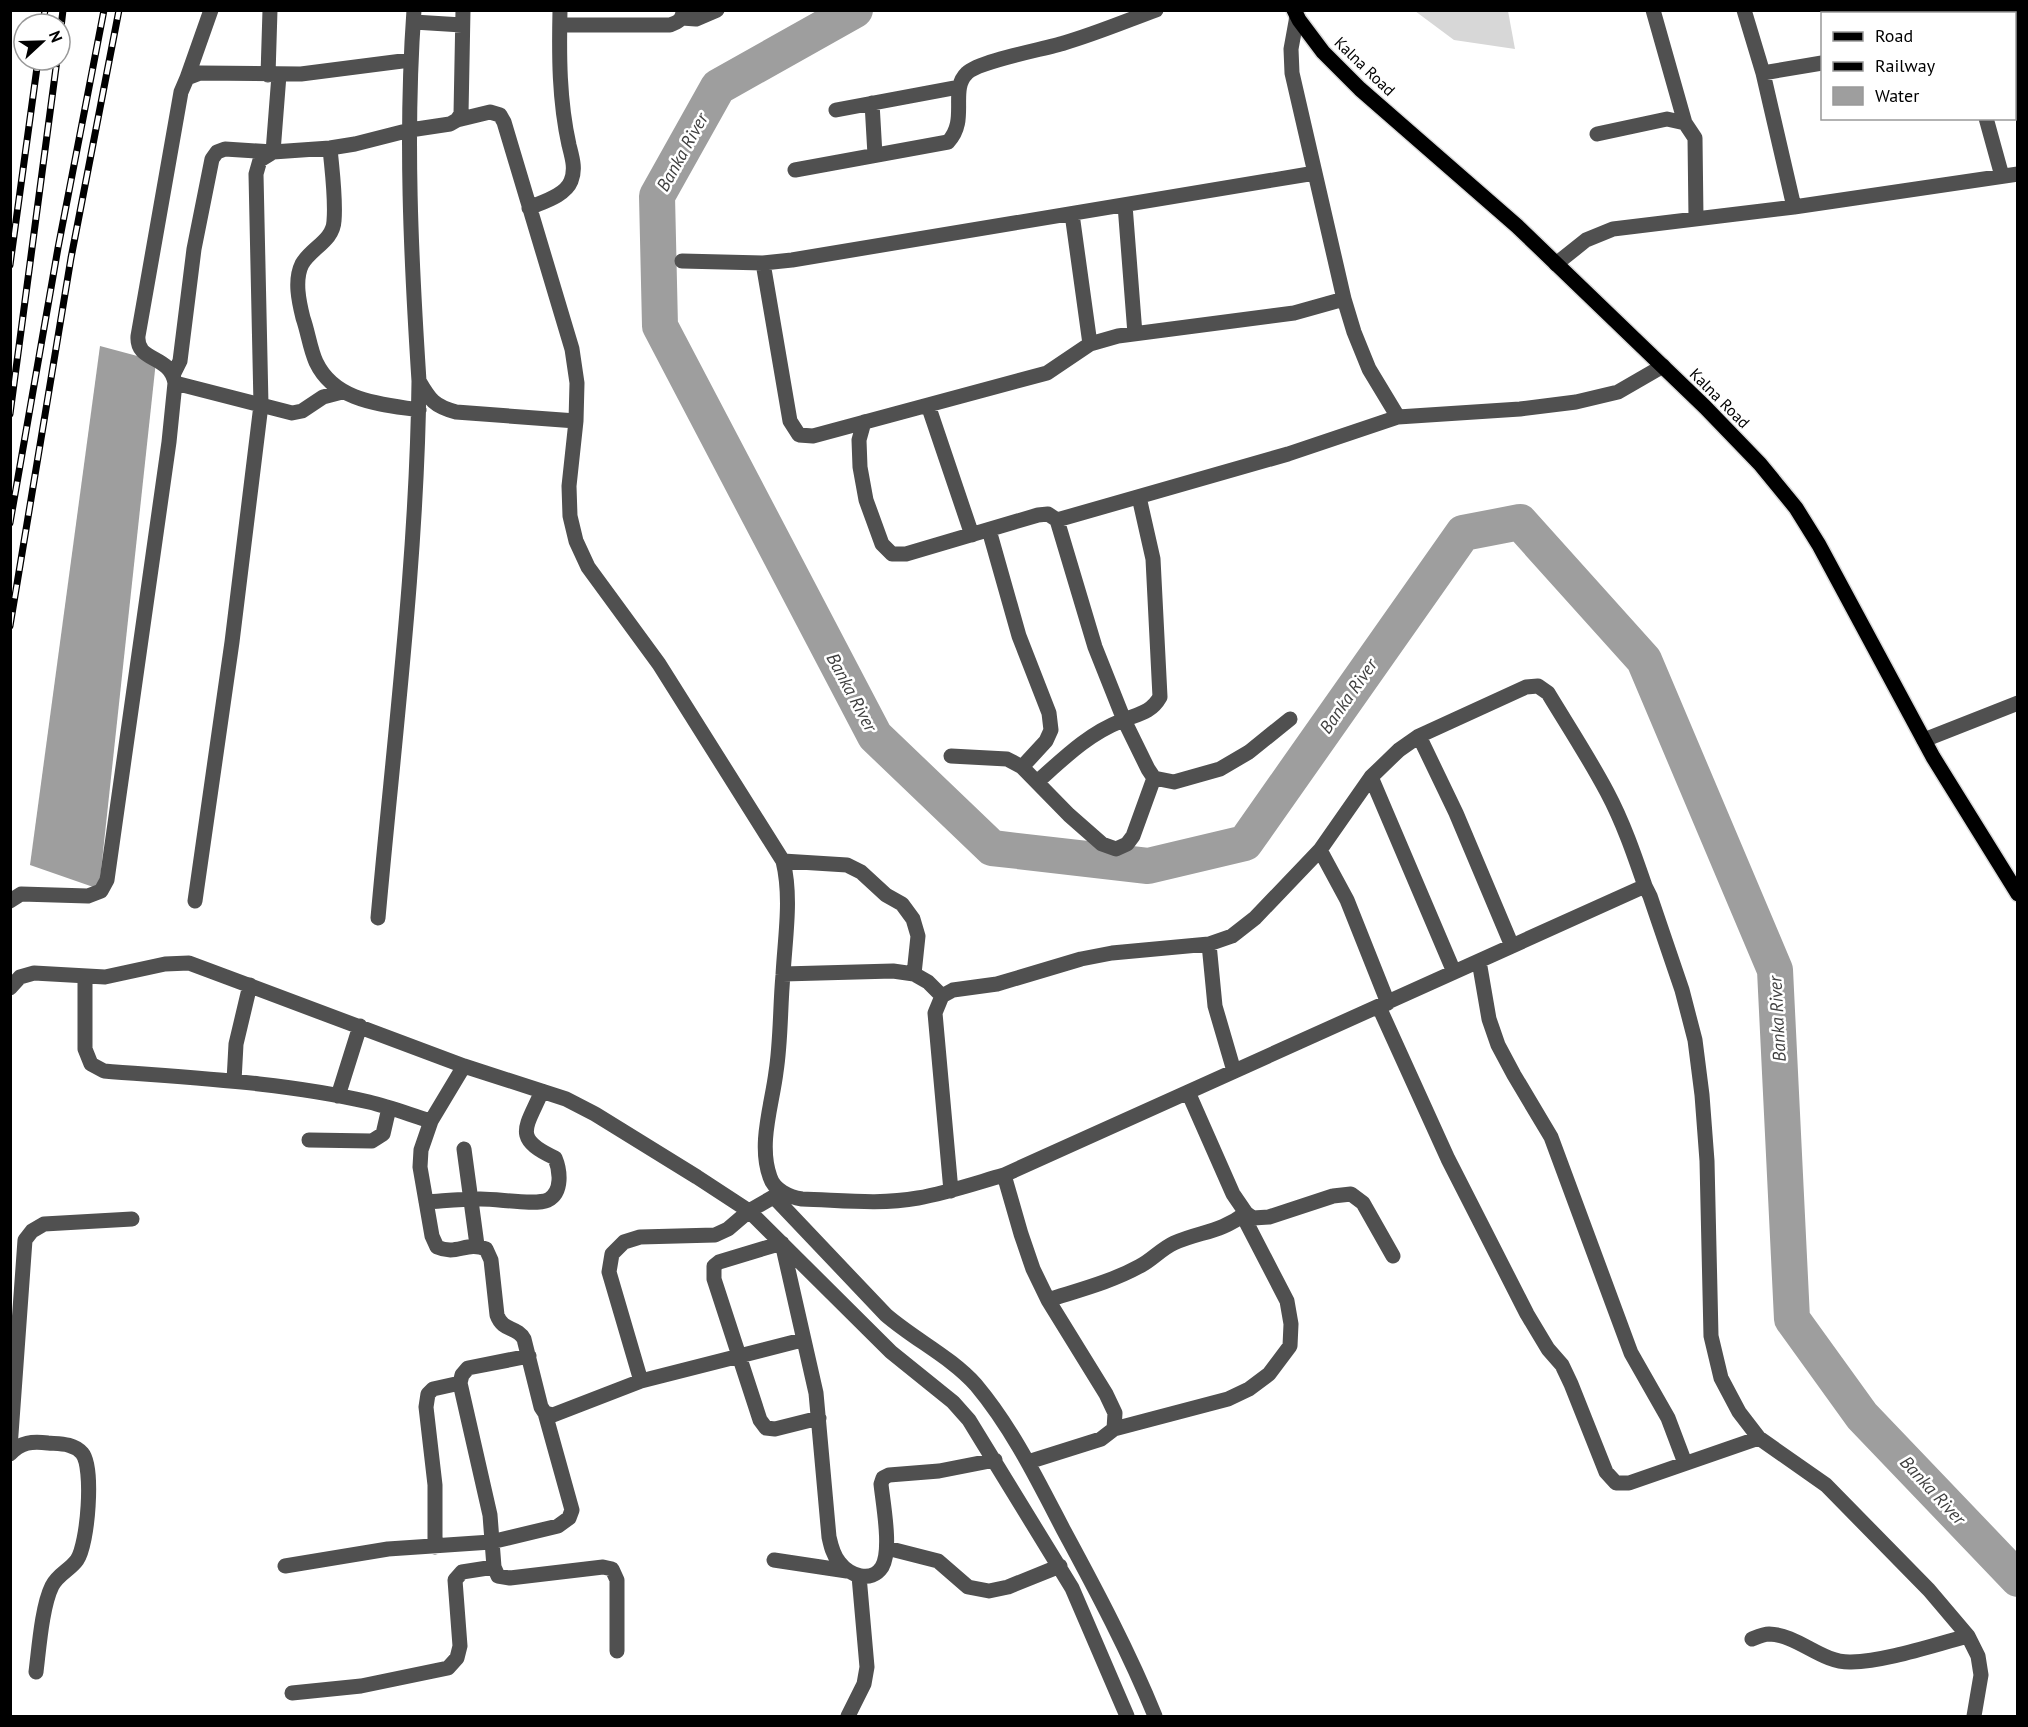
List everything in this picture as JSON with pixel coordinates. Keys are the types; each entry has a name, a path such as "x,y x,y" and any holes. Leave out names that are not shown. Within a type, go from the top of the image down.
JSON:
{"main road":[{"name":"Kalna Road","path":"1296,14 1323,52 1360,89 1517,226 1663,366 1760,464 1796,508 1819,545 1924,740 2018,894"}],"street":[{"path":"211,10 182,92 137,343 140,351 168,366 175,378 292,413 302,411 323,397 342,392"},
{"path":"270,10 273,152"},
{"path":"529,208 563,192 571,183 574,169 562,115 560,18 670,25 683,14 696,19 717,10"},
{"path":"795,170 948,142 956,133 959,87 967,73 983,65 1065,43 1156,10"},
{"path":"1653,10 1685,123 1695,138 1696,219"},
{"path":"1744,10 1763,73 1794,207"},
{"path":"1296,14 1291,49 1292,73 1344,299 1354,333 1369,369 1398,417"},
{"path":"378,918 411,565 419,410 410,181 410,60 414,16 462,18 461,114 457,120"},
{"path":"187,78 200,73 273,75 410,60"},
{"path":"1763,73 1821,63"},
{"path":"836,110 959,87"},
{"path":"872,103 875,155"},
{"path":"10,901 21,894 88,896 101,891 107,880 168,452 175,378 180,361 194,249 213,159 217,152 225,149 273,152 330,148 410,130 450,124 457,120 490,112 500,115 572,349 577,383 576,421 569,486 570,516 576,541 588,567 659,664 783,861 788,882 783,974 777,1069 765,1156 770,1179 778,1195 886,1315 906,1332 961,1370 976,1385 1003,1422 1028,1462 1117,1629 1155,1716"},
{"path":"1597,134 1667,119 1685,123"},
{"path":"1556,264 1586,240 1613,229 1794,207 2010,175 1987,120"},
{"path":"330,148 334,223 328,238 302,265 298,282 299,304 316,362 326,378 342,392 368,402 419,410"},
{"path":"195,901 232,642 261,405 256,174 260,160 273,152"},
{"path":"682,261 763,263 792,260 1315,172"},
{"path":"1125,205 1135,334"},
{"path":"1072,214 1090,344"},
{"path":"763,263 790,421 800,435 813,436 1047,374 1090,344 1135,334 1294,313 1344,299"},
{"path":"1057,520 1288,454 1398,417 1520,410 1576,402 1618,392 1663,366"},
{"path":"419,381 438,407 456,412 576,421"},
{"path":"928,405 972,534"},
{"path":"864,422 859,440 860,466 866,500 882,544 892,554 906,554 1038,515 1048,514 1057,520 1095,648 1124,720 1154,778 1174,782 1220,770 1248,752 1290,719"},
{"path":"1037,782 1097,731 1142,715 1155,707 1160,697 1153,559 1139,497"},
{"path":"989,530 1019,636 1048,713 1051,730 1046,741 1022,767"},
{"path":"951,1191 935,1012 942,996 953,990 997,984 1081,959 1112,953 1209,944 1232,936 1255,918 1320,850 1371,777 1399,750 1419,736 1526,687 1538,686 1548,693 1608,793 1650,896 1682,990 1695,1041 1702,1095 1707,1161 1711,1336 1721,1378 1739,1412 1759,1438 1826,1485 1929,1590 1968,1636 1978,1656 1982,1675 1974,1716"},
{"path":"1924,740 2018,703"},
{"path":"1419,736 1456,813 1512,946"},
{"path":"951,756 1006,759 1022,767 1069,815 1102,844 1116,849 1127,844 1133,836 1154,778"},
{"path":"1371,777 1454,972"},
{"path":"1320,850 1347,900 1384,1005 1448,1159 1527,1314 1548,1349 1562,1365 1606,1472 1616,1483 1629,1483 1759,1438"},
{"path":"783,861 847,865 861,872 886,896 902,904 913,919 918,936 914,974"},
{"path":"641,1381 609,1272 612,1254 624,1242 640,1237 715,1235 728,1229 749,1211 778,1195 802,1199 888,1201 951,1191 1004,1175 1645,886"},
{"path":"1209,944 1215,1006 1234,1071"},
{"path":"1479,961 1489,1019 1498,1045 1551,1137 1631,1353 1668,1418 1685,1463"},
{"path":"13,978 34,973 105,977 165,964 189,963 464,1066 566,1099 595,1114 749,1211 891,1352 953,1402 969,1420 1060,1566 1076,1597 1127,1716"},
{"path":"783,974 893,971 914,974 928,982 942,996"},
{"path":"85,977 85,1049 91,1064 104,1071 234,1081 338,1096 431,1121"},
{"path":"234,1081 236,1044 250,986"},
{"path":"338,1096 360,1026"},
{"path":"285,1566 388,1549 491,1542 558,1526 569,1518 572,1510 521,1333 506,1328 500,1323 497,1314 491,1260 486,1249 477,1245 447,1251 437,1247 432,1236 420,1167 421,1150 431,1121 464,1066"},
{"path":"426,1202 471,1199 540,1202 550,1199 556,1192 560,1178 555,1158 534,1148 527,1139 526,1126 542,1091"},
{"path":"1028,1462 1101,1439 1114,1429 1228,1400 1250,1389 1269,1374 1290,1346 1291,1324 1287,1301 1233,1194 1188,1092"},
{"path":"309,1140 372,1141 383,1134 389,1108"},
{"path":"464,1149 477,1245"},
{"path":"1004,1175 1033,1269 1048,1300 1106,1394 1114,1413 1114,1429"},
{"path":"1245,1215 1253,1218 1269,1217 1333,1196 1351,1194 1363,1203 1393,1256"},
{"path":"1048,1300 1121,1275 1142,1265 1168,1245 1232,1224 1245,1215"},
{"path":"10,1448 18,1238 44,1224 132,1220"},
{"path":"782,1243 802,1340 816,1392 829,1537 839,1563 853,1573 867,1667 864,1684 848,1716"},
{"path":"782,1243 723,1260 714,1266 714,1279 760,1420 766,1428 775,1429 819,1418"},
{"path":"545,1413 553,1415 641,1381 802,1340"},
{"path":"529,1356 468,1368 462,1375 460,1383 490,1515 494,1567 498,1576 510,1578 603,1567 612,1569 617,1580 617,1651"},
{"path":"435,1547 435,1485 426,1407 428,1394 433,1389 460,1383"},
{"path":"10,1454 18,1446 33,1441 72,1445 82,1454 88,1467 87,1532 83,1549 76,1561 61,1574 52,1586 46,1604 36,1672"},
{"path":"774,1560 853,1573 874,1574 882,1566 887,1548 881,1484 883,1478 889,1475 939,1471 995,1460"},
{"path":"887,1548 938,1561 968,1587 989,1591 1008,1587 1060,1566"},
{"path":"292,1693 361,1686 448,1668 457,1658 459,1646 455,1580 462,1572 494,1567"},
{"path":"1752,1639 1768,1634 1780,1636 1831,1660 1851,1662 1878,1659 1968,1636"}],"shaded area":[{"path":"1415,11 1508,11 1515,49 1454,40"}],"water":[{"path":"100,346 156,361 99,889 30,865"}],"waterway":[{"name":"Banka River","path":"855,10 718,87 657,196 660,326 875,736 992,848 1148,866 1245,843 1463,533 1520,522 1644,660 1775,970 1792,1319 1862,1416 2018,1579"}],"railway":[{"path":"10,523 58,248 104,10"},
{"path":"10,626 71,258 119,10"},
{"path":"10,265 36,72"},
{"path":"10,414 55,72"}]}
